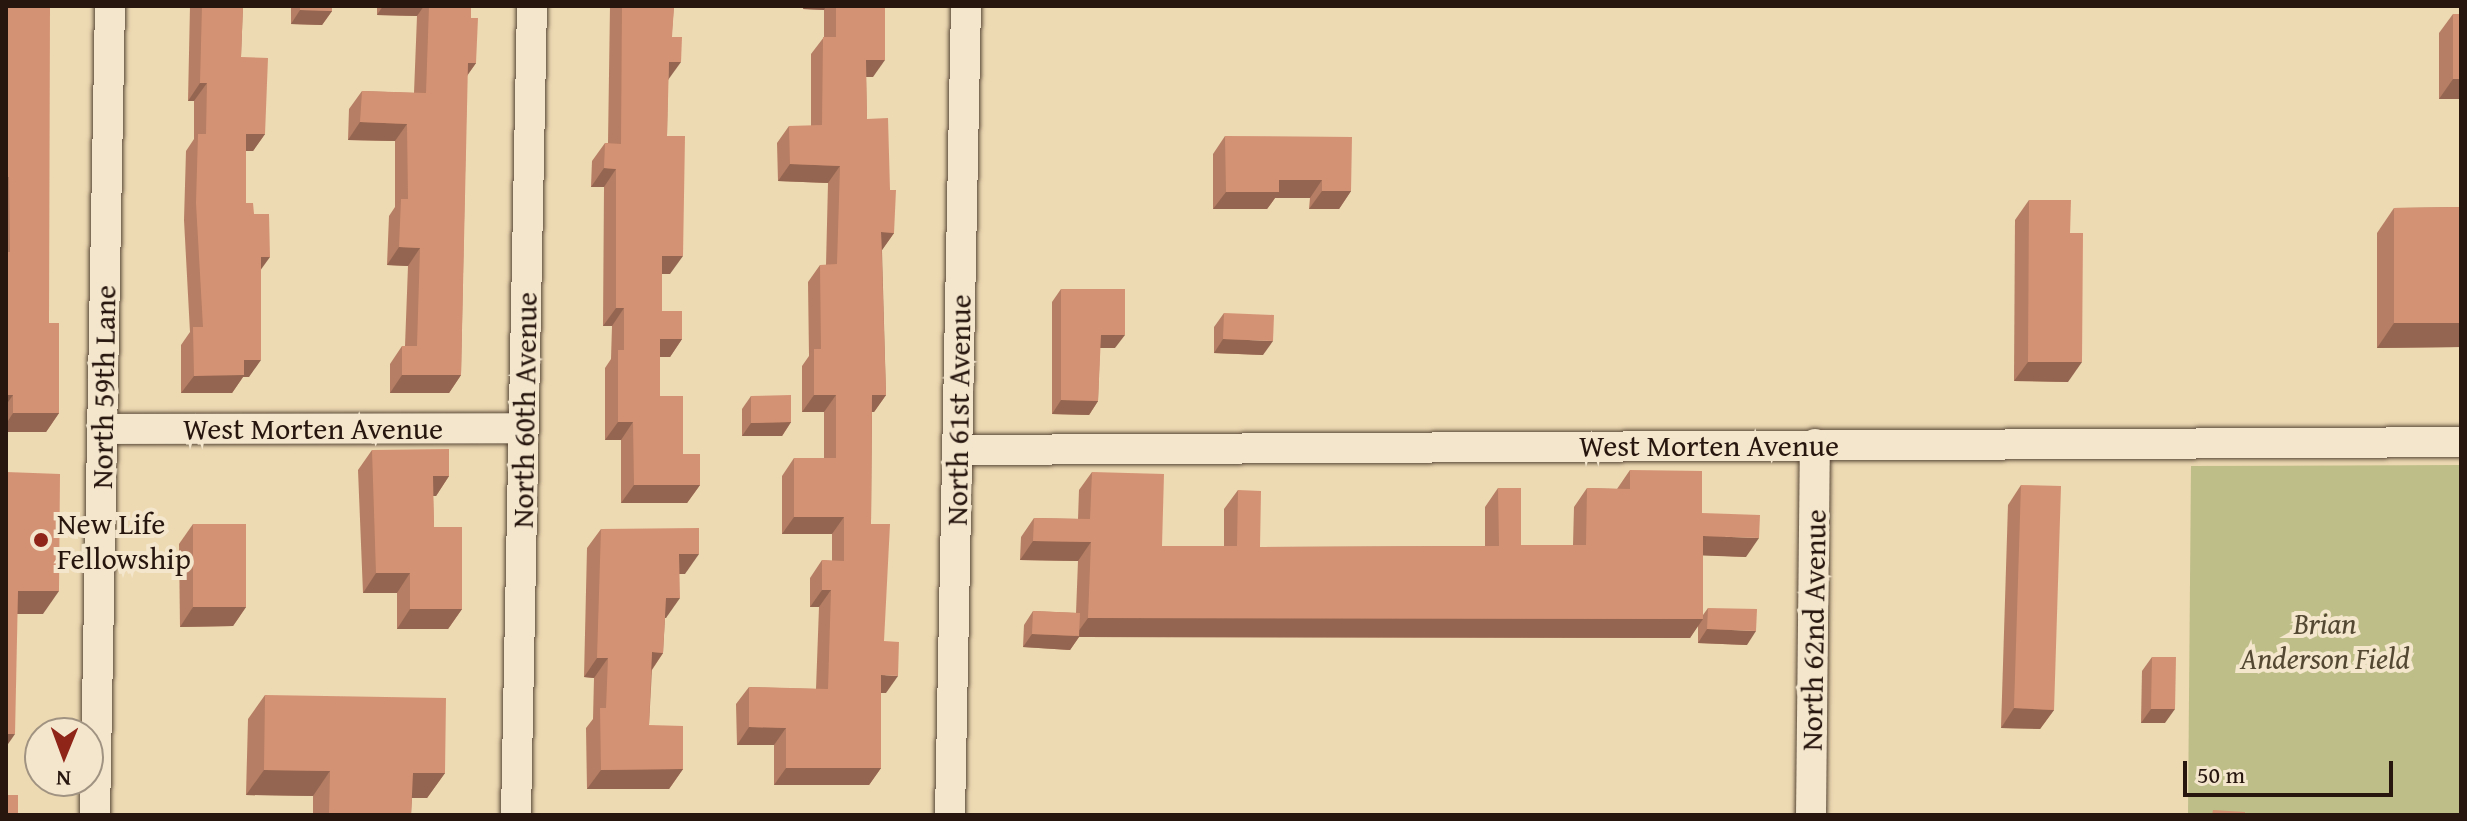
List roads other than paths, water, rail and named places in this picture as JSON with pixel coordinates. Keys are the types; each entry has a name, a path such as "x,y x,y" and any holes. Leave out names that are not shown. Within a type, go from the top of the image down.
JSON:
{"street":[{"name":"North 59th Lane","path":"95,815 110,6"},
{"name":"North 60th Avenue","path":"516,815 532,6"},
{"name":"North 61st Avenue","path":"950,815 966,6"},
{"name":"West Morten Avenue","path":"102,429 523,428"},
{"name":"West Morten Avenue","path":"957,450 2461,442"},
{"name":"North 62nd Avenue","path":"1811,815 1815,444"}],"place":[{"name":"New Life Fellowship","path":"41,540"}],"park label":[{"name":"Brian Anderson Field","path":"2325,640"}]}
